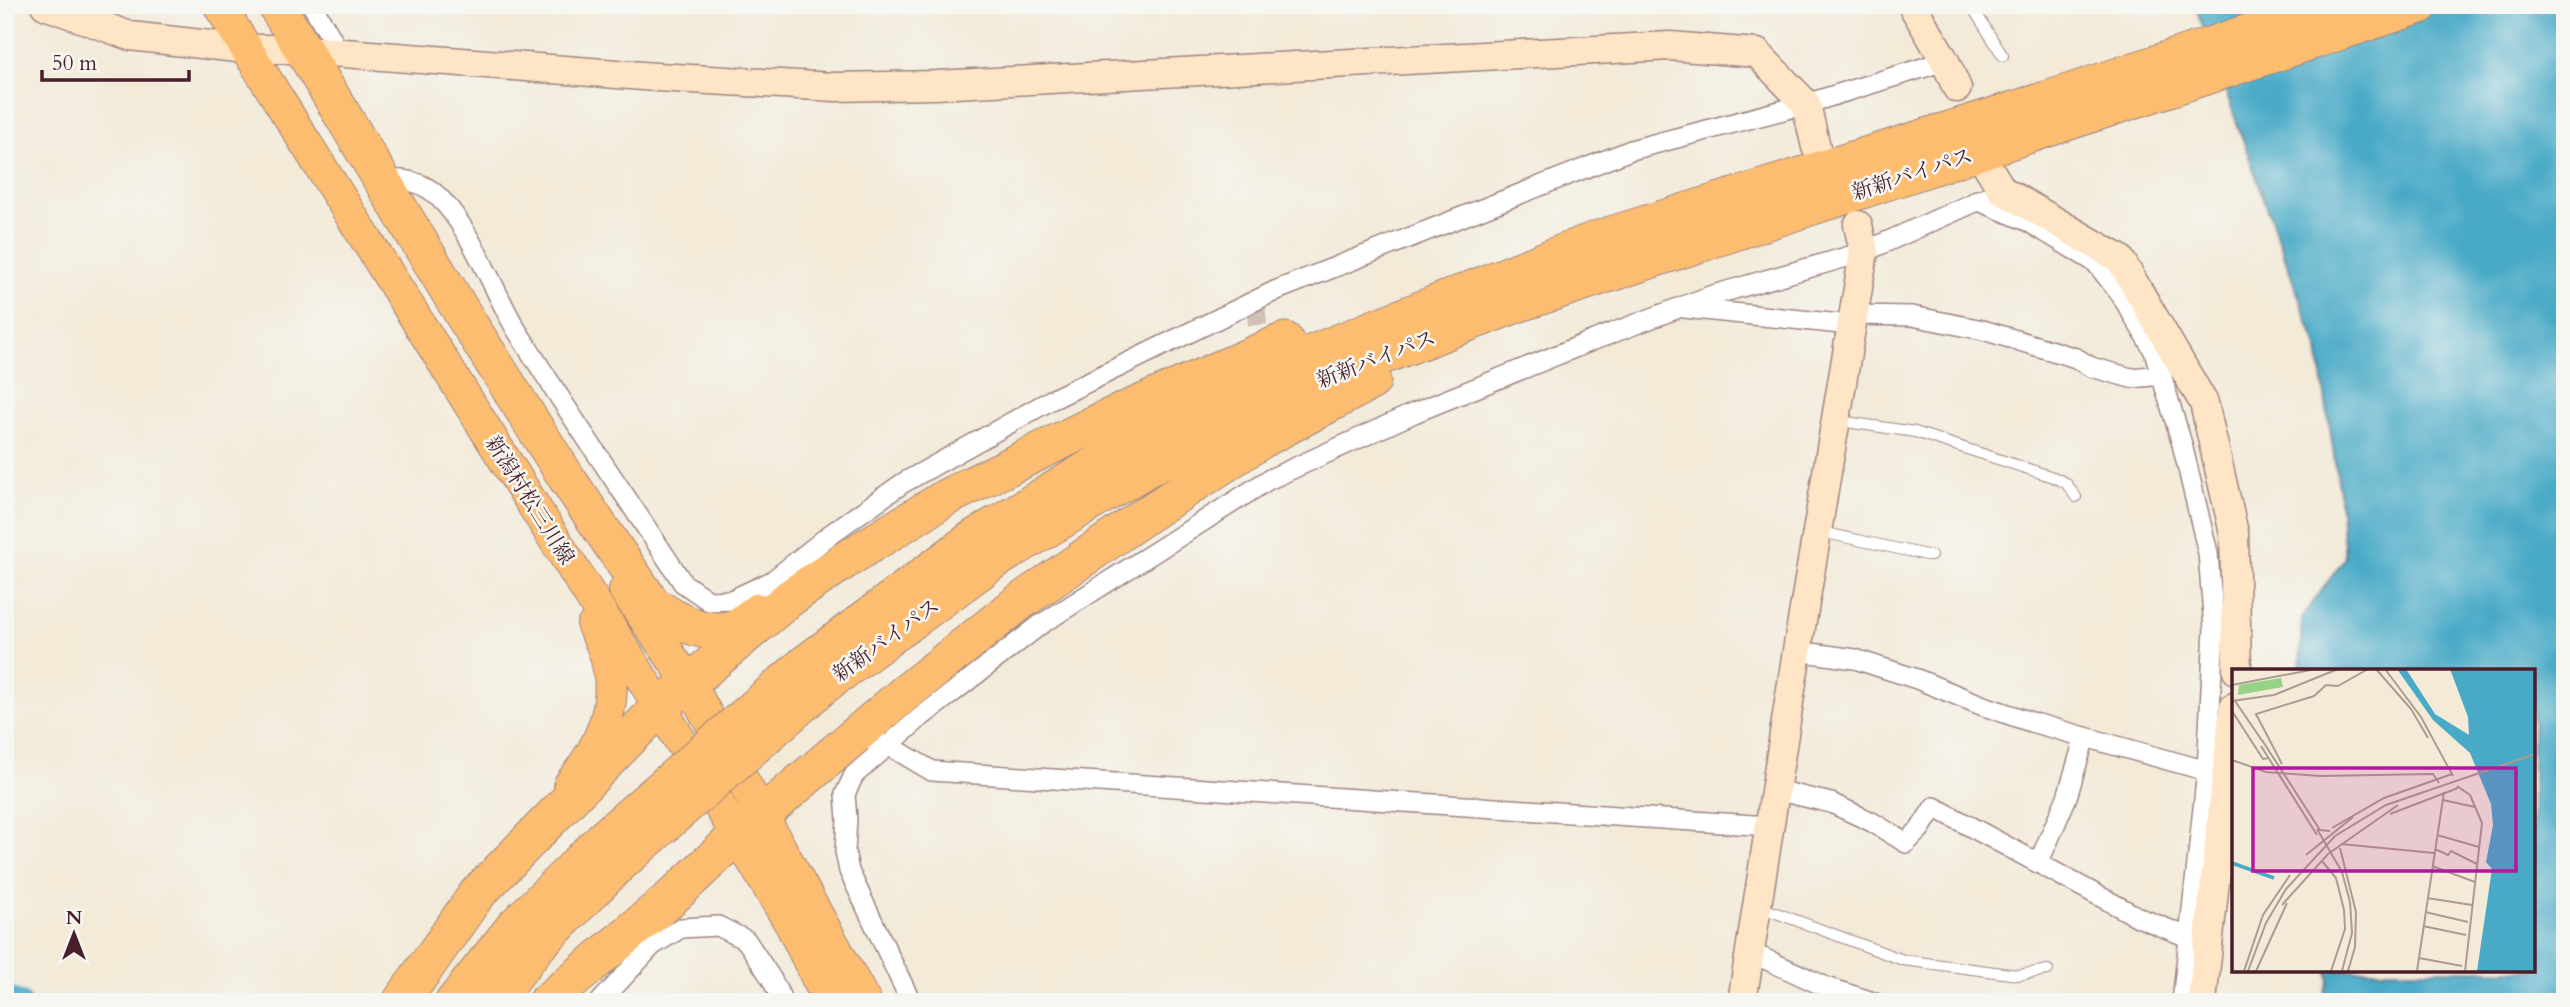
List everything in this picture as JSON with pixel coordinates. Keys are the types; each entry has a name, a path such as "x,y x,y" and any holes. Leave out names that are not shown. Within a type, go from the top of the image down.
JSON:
{"highway":[{"path":"276,5 297,49 377,181 566,477 652,604 671,618 693,626 736,628 779,585 835,567"},
{"name":"新新バイパス","path":"814,675 992,562 1151,466 1312,383 1514,305 2068,108 2332,5"},
{"name":"新新バイパス","path":"454,1002 515,926 610,852 974,538 1134,442 1298,359 1595,240 2068,108 2420,5"},
{"path":"401,1002 477,894 660,707 791,597 835,567 947,497 1101,421 1237,361 1364,309 1595,240"},
{"path":"547,1002 676,913 750,826 904,694 1021,601 1263,439 1514,305"},
{"name":"新新バイパス","path":"493,1002 610,852"}],"main road":[{"name":"新潟村松三川線","path":"219,5 660,707 750,826 865,1002"},
{"path":"264,5 297,49"},
{"name":"新潟村松三川線","path":"377,181 492,386 559,492 690,683 792,926 829,1002"},
{"path":"506,864 581,771 606,727 611,695 606,649 563,573 525,514 524,489"}],"street":[{"path":"45,5 130,36 246,49 297,49 656,77 866,87 1263,69 1670,46 1757,53 1805,104 1816,147"},
{"path":"312,5 340,54"},
{"path":"1912,5 1945,61 1957,88"},
{"path":"779,585 832,533 903,483 1051,400 1277,289 1631,150 1805,104 1945,61"},
{"path":"1985,162 1990,195 2096,263 2121,295 2154,351 2182,444 2208,553 2214,628 2207,771 2182,1002"},
{"path":"911,1002 849,871 845,851 845,794 854,775 888,745 1040,625 1268,480 1414,413 1861,238 1990,195 2120,259 2204,403 2234,533 2237,669"},
{"path":"1742,1002 1852,320 1861,238"},
{"path":"1256,306 1277,289"},
{"path":"1679,308 1852,320 1912,316 1983,330 2131,378 2162,375"},
{"path":"1266,458 1268,480"},
{"path":"1797,651 1855,659 1917,679 2006,714 2207,771"},
{"path":"2202,1002 2232,725"},
{"path":"2039,862 2067,797 2085,737"},
{"path":"849,741 888,745 932,771 1769,826"},
{"path":"1775,790 1831,803 1872,822 1906,843 1920,829 1934,807 2138,917 2190,938"},
{"path":"600,1002 652,946 676,913 718,926 746,940 783,1002"},
{"path":"1749,952 1826,987 1873,1002"}],"lane":[{"path":"1971,5 2003,56"},
{"path":"1835,421 1915,432 1952,443 2053,477 2066,483 2077,497"},
{"path":"1817,531 1931,556"},
{"path":"1756,905 1903,960 2018,975 2048,970"}],"water":[{"path":"2195,5 2565,5 2565,1002 2321,1002 2329,979 2327,972 2535,972 2535,669 2300,669 2302,618 2345,558 2339,488 2318,350"}],"waterway":[{"path":"5,996 21,1002"}],"tunnel":[{"path":"1256,306 1260,357"}]}
